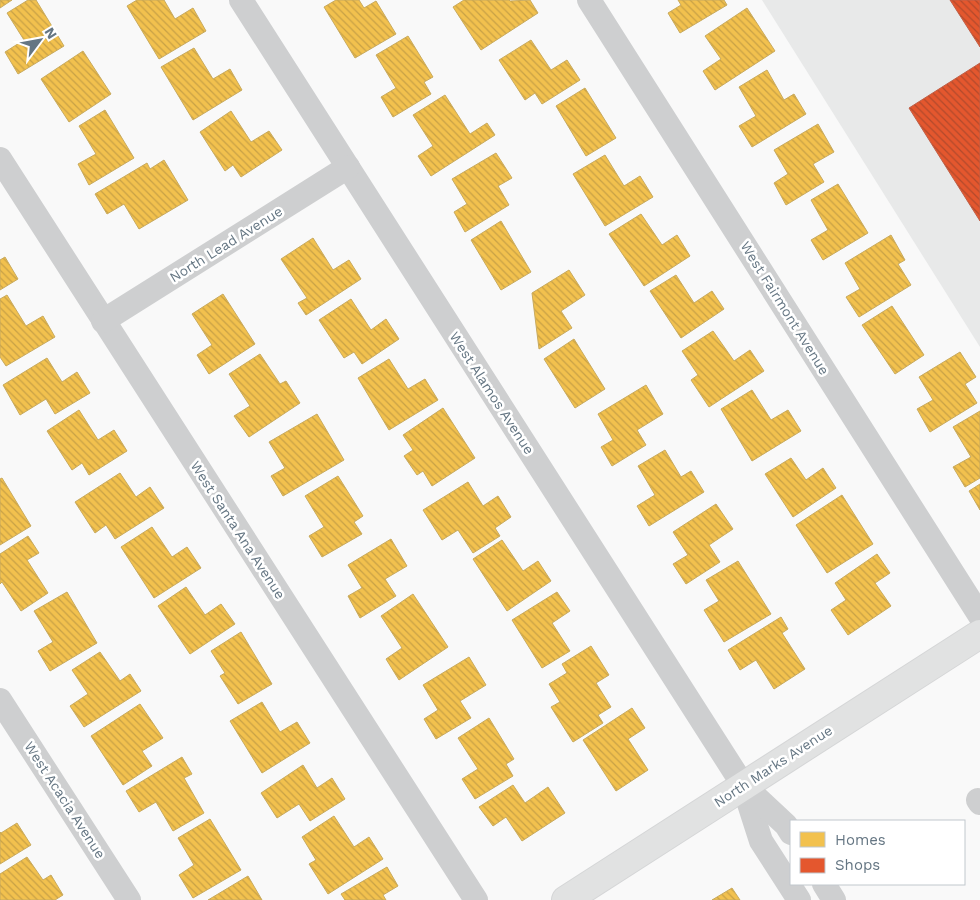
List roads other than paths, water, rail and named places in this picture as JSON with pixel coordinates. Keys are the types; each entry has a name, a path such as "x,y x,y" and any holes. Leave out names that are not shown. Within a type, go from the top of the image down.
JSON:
{"main road":[{"name":"North Marks Avenue","path":"566,900 980,634"}],"street":[{"name":"West Alamos Avenue","path":"241,0 743,785 786,825 790,831"},
{"name":"West Fairmont Avenue","path":"589,0 980,616"},
{"name":"West Santa Ana Avenue","path":"0,158 476,900"},
{"name":"North Lead Avenue","path":"103,321 348,168"},
{"name":"West Acacia Avenue","path":"0,700 129,900"},
{"name":"West Alamos Avenue","path":"743,785 761,841 799,900"},
{"path":"825,885 834,900"}]}
